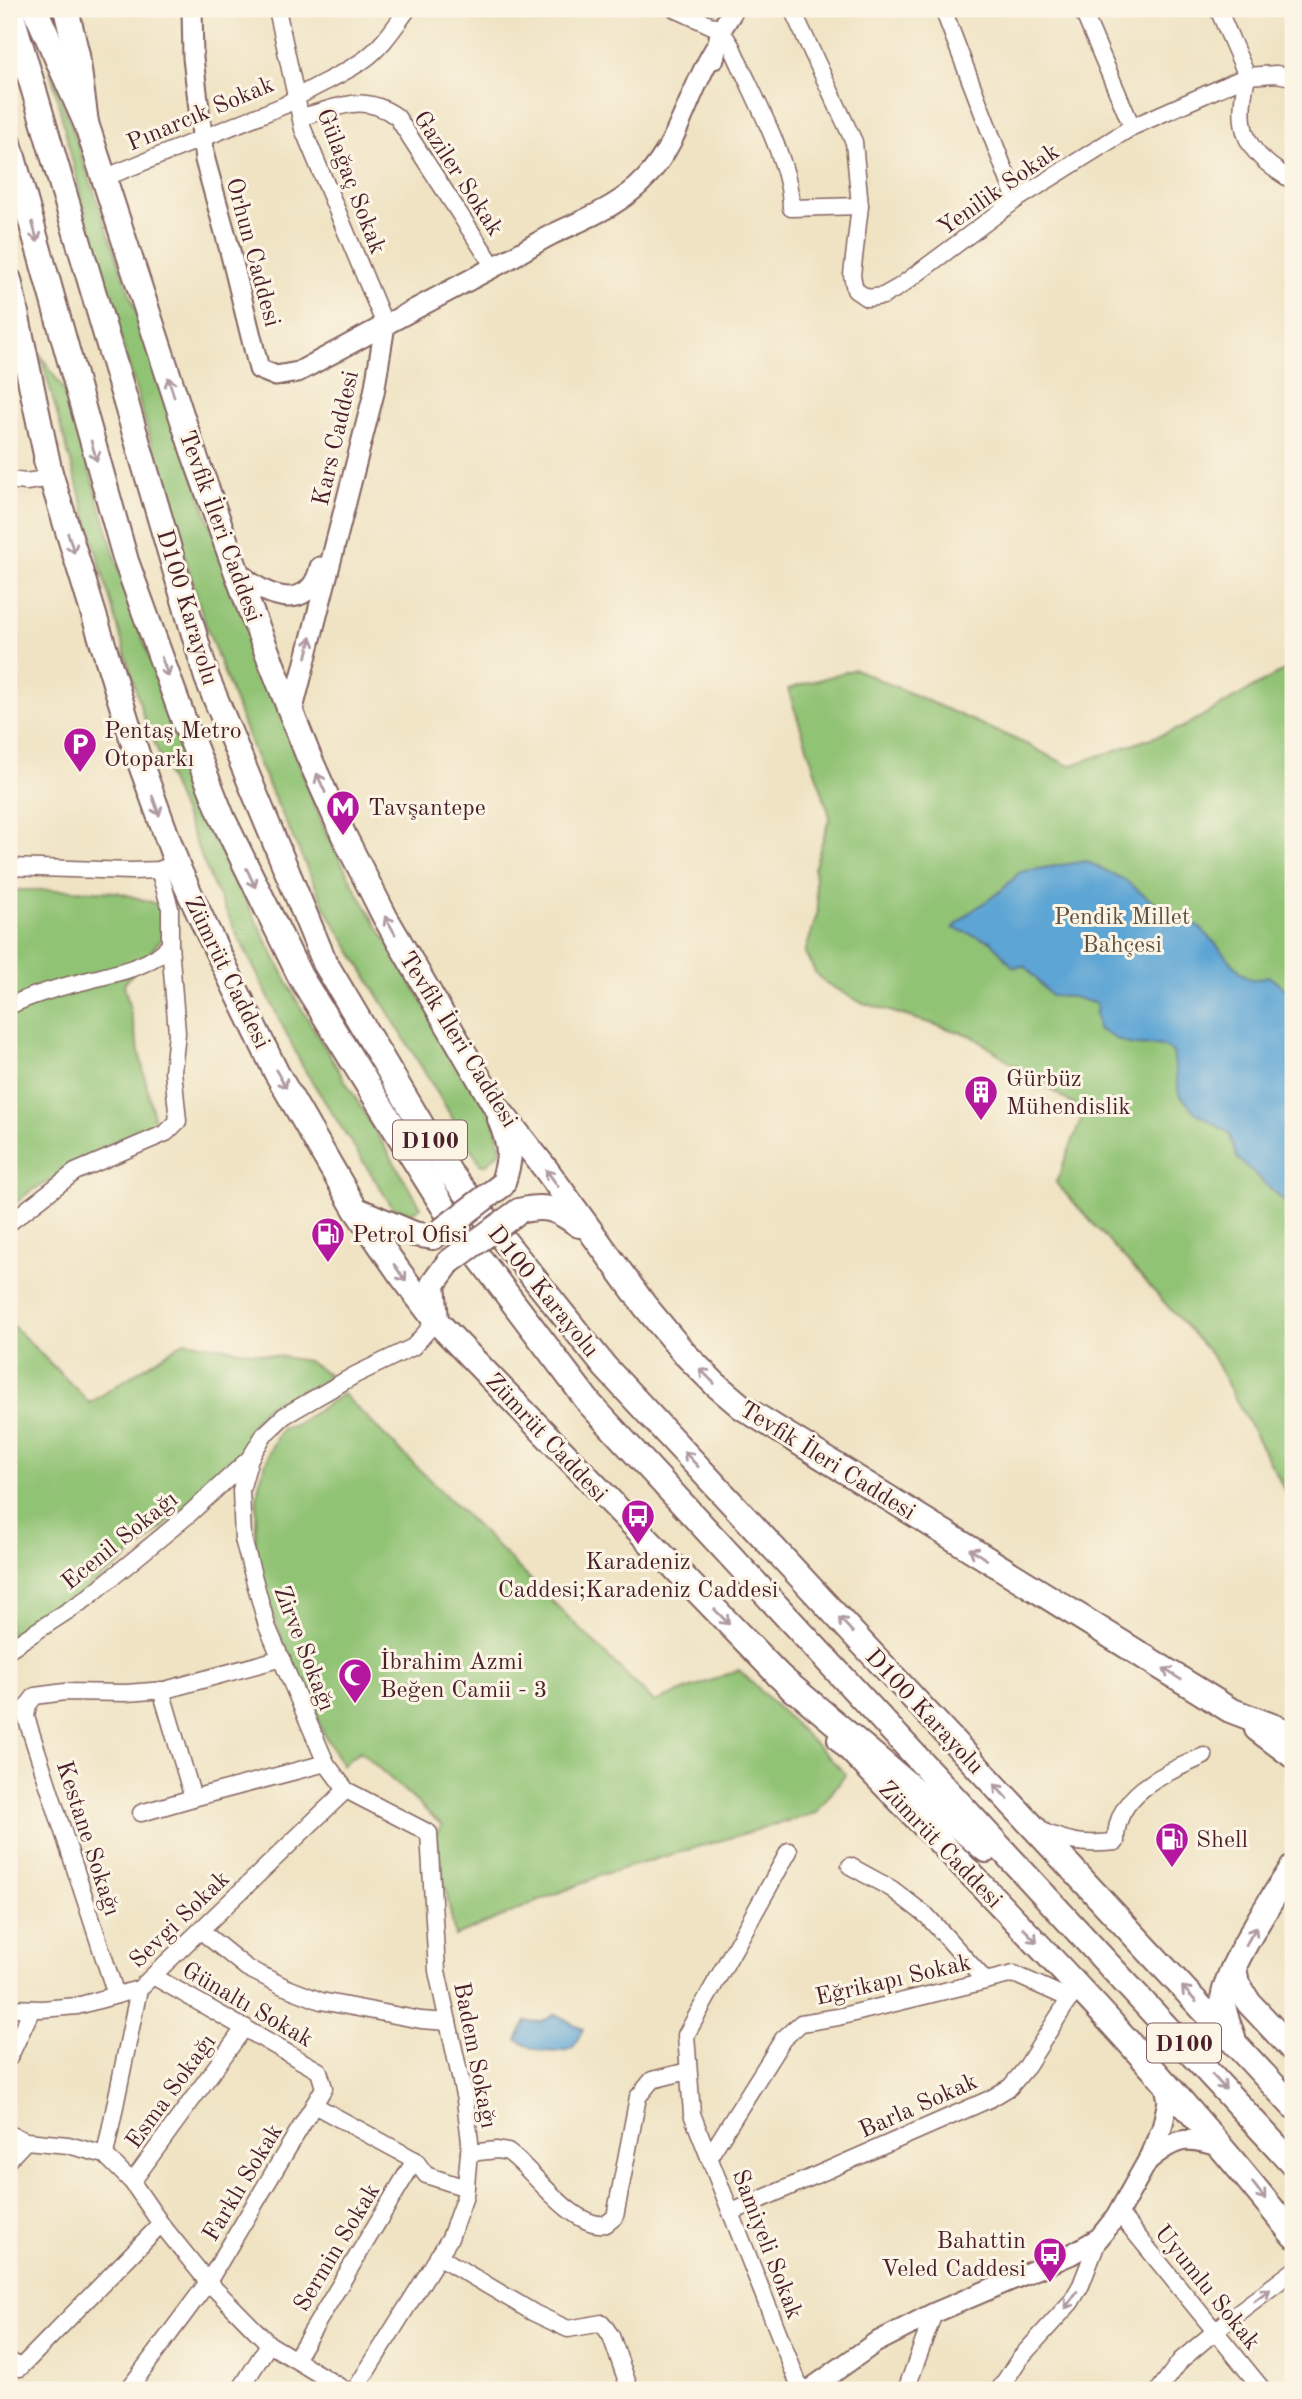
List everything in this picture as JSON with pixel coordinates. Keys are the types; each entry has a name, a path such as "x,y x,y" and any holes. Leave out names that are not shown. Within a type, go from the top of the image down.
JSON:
{"main road":[{"name":"D100 Karayolu","path":"10,9 207,678 325,963 450,1173 605,1367 1293,2106"},
{"path":"35,9 86,123"},
{"path":"54,9 86,123"},
{"name":"Tevfik İleri Caddesi","path":"67,9 77,55 86,123 192,451 235,568 308,755 344,836 385,917 494,1104 684,1353 742,1407 1230,1710 1293,1734"},
{"name":"D100 Karayolu","path":"9,143 126,561 223,819 300,976 456,1227 590,1404 1073,1923 1293,2164"},
{"path":"9,280 51,478"},
{"path":"9,335 51,478"},
{"name":"Zümrüt Caddesi","path":"51,478 137,754 168,867 203,922 276,1072 356,1210 399,1272 436,1321 778,1675 1074,1992 1164,2081 1224,2148 1293,2235"},
{"path":"356,1210 414,1234 433,1237 502,1185 510,1161 509,1142 494,1104"},
{"path":"436,1321 433,1284 449,1262 519,1210 535,1207 557,1209 592,1233"},
{"path":"778,1675 1073,1923"},
{"path":"1230,1710 1293,1756"},
{"path":"1236,2045 1223,2003 1227,1981 1293,1867"},
{"path":"1234,1967 1237,1984 1249,2003 1293,2050"}],"street":[{"name":"Orhun Caddesi","path":"192,9 193,58 201,139 259,369 276,376 298,372 385,325"},
{"name":"Gülağaç Sokak","path":"277,9 298,96 303,130 385,325"},
{"name":"Pınarcık Sokak","path":"104,178 269,113 368,57 408,9"},
{"path":"675,9 732,47 778,152 791,197 791,208 860,206 854,142 792,9"},
{"path":"377,364 385,325 529,248 553,243 605,220 629,205 655,181 691,121 713,64 718,39 734,9"},
{"path":"943,9 1016,200"},
{"path":"1082,9 1132,127"},
{"path":"1218,9 1247,76 1242,98 1243,125 1247,139 1264,162 1293,181"},
{"path":"1247,76 1276,74 1293,77"},
{"name":"Yenilik Sokak","path":"860,206 852,275 855,290 867,298 883,296 900,287 1016,200 1132,127 1247,76"},
{"name":"Gaziler Sokak","path":"301,117 334,107 370,103 397,117 494,267"},
{"name":"Kars Caddesi","path":"235,568 244,578 266,593 292,597 312,587 318,578 364,393 377,364"},
{"name":"Kars Caddesi","path":"292,713 374,393 377,364"},
{"path":"9,480 26,482 51,478"},
{"path":"9,867 168,867 170,945 177,1033 173,1071 178,1121 166,1133 75,1172 9,1223"},
{"path":"9,1006 30,996 122,971 161,955 170,945"},
{"name":"Zirve Sokağı","path":"346,1790 326,1763 267,1626 243,1539 241,1490 250,1458 264,1435 284,1416 355,1375 413,1347 436,1321"},
{"name":"Ecenil Sokağı","path":"9,1649 86,1598 187,1516 250,1458"},
{"path":"193,1798 161,1690 282,1658"},
{"name":"Kestane Sokağı","path":"116,1995 26,1717 28,1705 35,1696 65,1692 126,1693 161,1690"},
{"path":"1035,1829 1070,1842 1116,1842 1115,1830 1119,1820 1131,1800 1149,1782 1203,1756"},
{"path":"141,1813 326,1763"},
{"name":"Sevgi Sokak","path":"9,2008 77,2006 139,1989 346,1790"},
{"name":"Badem Sokağı","path":"346,1790 429,1833 437,1971 465,2100 470,2142 465,2196 450,2238 355,2390"},
{"name":"Samiyeli Sokak","path":"789,1851 686,2035 692,2114 801,2390"},
{"path":"850,1866 892,1889 927,1916 985,1980"},
{"path":"201,1931 247,1968 321,2001 421,2020 448,2022"},
{"name":"Eğrikapı Sokak","path":"709,2157 783,2039 801,2023 838,2017 1014,1974 1074,1992"},
{"name":"Günaltı Sokak","path":"153,1976 319,2071 324,2088 314,2105"},
{"path":"104,2155 139,1989"},
{"name":"Barla Sokak","path":"732,2212 990,2099 1010,2087 1074,1992"},
{"path":"9,2058 32,2009"},
{"name":"Esma Sokağı","path":"132,2182 245,2027"},
{"path":"469,2153 497,2150 508,2152 556,2200 591,2223 606,2224 615,2217 638,2097 652,2080 688,2070"},
{"path":"999,2390 1020,2358 1072,2302 1099,2238 1118,2212 1147,2162 1166,2114 1168,2101 1164,2081"},
{"path":"314,2105 415,2160 426,2175 466,2188"},
{"name":"Farklı Sokak","path":"128,2390 208,2282 314,2105"},
{"path":"9,2134 26,2141 68,2145 104,2155 132,2182 161,2224 208,2282 269,2344 345,2390"},
{"path":"9,2159 26,2141"},
{"path":"1147,2162 1172,2142 1199,2141 1224,2148"},
{"name":"Sermin Sokak","path":"296,2358 415,2160"},
{"name":"Uyumlu Sokak","path":"1118,2212 1263,2390"},
{"path":"14,2364 161,2224"},
{"path":"809,2390 875,2343 934,2313 1070,2255 1099,2238"},
{"path":"438,2256 534,2313 568,2329 602,2323 611,2336 629,2390"},
{"path":"1159,2390 1181,2360 1293,2271"},
{"path":"906,2390 934,2313"},
{"path":"240,2390 269,2344"}],"green space":[{"path":"48,60 239,606 324,829 360,897 495,1122 501,1150 486,1165 481,1165 327,911 257,760 205,623 163,483 88,226"},
{"path":"40,354 67,395 125,589 215,840 297,1001 421,1207 412,1213 393,1208 304,1069 213,885 143,715"},
{"name":"Pendik Millet Bahçesi","path":"1293,665 1293,1510 1211,1354 1056,1183 1084,1112 972,1036 860,1002 824,982 816,974 805,953 818,911 814,869 830,816 788,689 855,669 1026,744 1069,766 1181,728"},
{"path":"9,890 117,892 164,906 162,938 124,984 156,1127 32,1190 9,1208"},
{"path":"9,1322 90,1403 185,1341 307,1361 328,1374 326,1381 266,1406 249,1429 242,1458 123,1562 75,1598 9,1638"},
{"path":"343,1394 654,1702 739,1670 846,1774 816,1813 604,1874 455,1936 435,1835 442,1825 360,1751 342,1765 322,1730 306,1686 283,1642 255,1555 260,1480 281,1429 295,1425"}],"water":[{"path":"1086,861 1125,880 1153,902 1165,907 1175,918 1194,924 1210,937 1246,976 1254,979 1268,976 1287,990 1293,999 1293,1209 1237,1158 1229,1133 1195,1112 1179,1094 1173,1052 1159,1045 1125,1043 1098,1029 1097,1004 1073,997 1051,996 1025,966 1013,967 991,941 953,928 969,913 1001,891 1020,872"},
{"path":"555,2014 583,2029 573,2048 544,2051 517,2040 526,2021 542,2022"}],"place":[{"name":"Pentaş Metro Otoparkı","path":"80,774"},
{"name":"Tavşantepe","path":"343,837"},
{"name":"Gürbüz Mühendislik","path":"981,1122"},
{"name":"Petrol Ofisi","path":"328,1264"},
{"name":"Karadeniz Caddesi;Karadeni̇z Caddesi̇","path":"638,1546"},
{"name":"İbrahim Azmi Beğen Camii - 3","path":"355,1705"},
{"name":"Shell","path":"1172,1869"},
{"name":"Bahattin Veled Caddesi","path":"1050,2284"}]}
